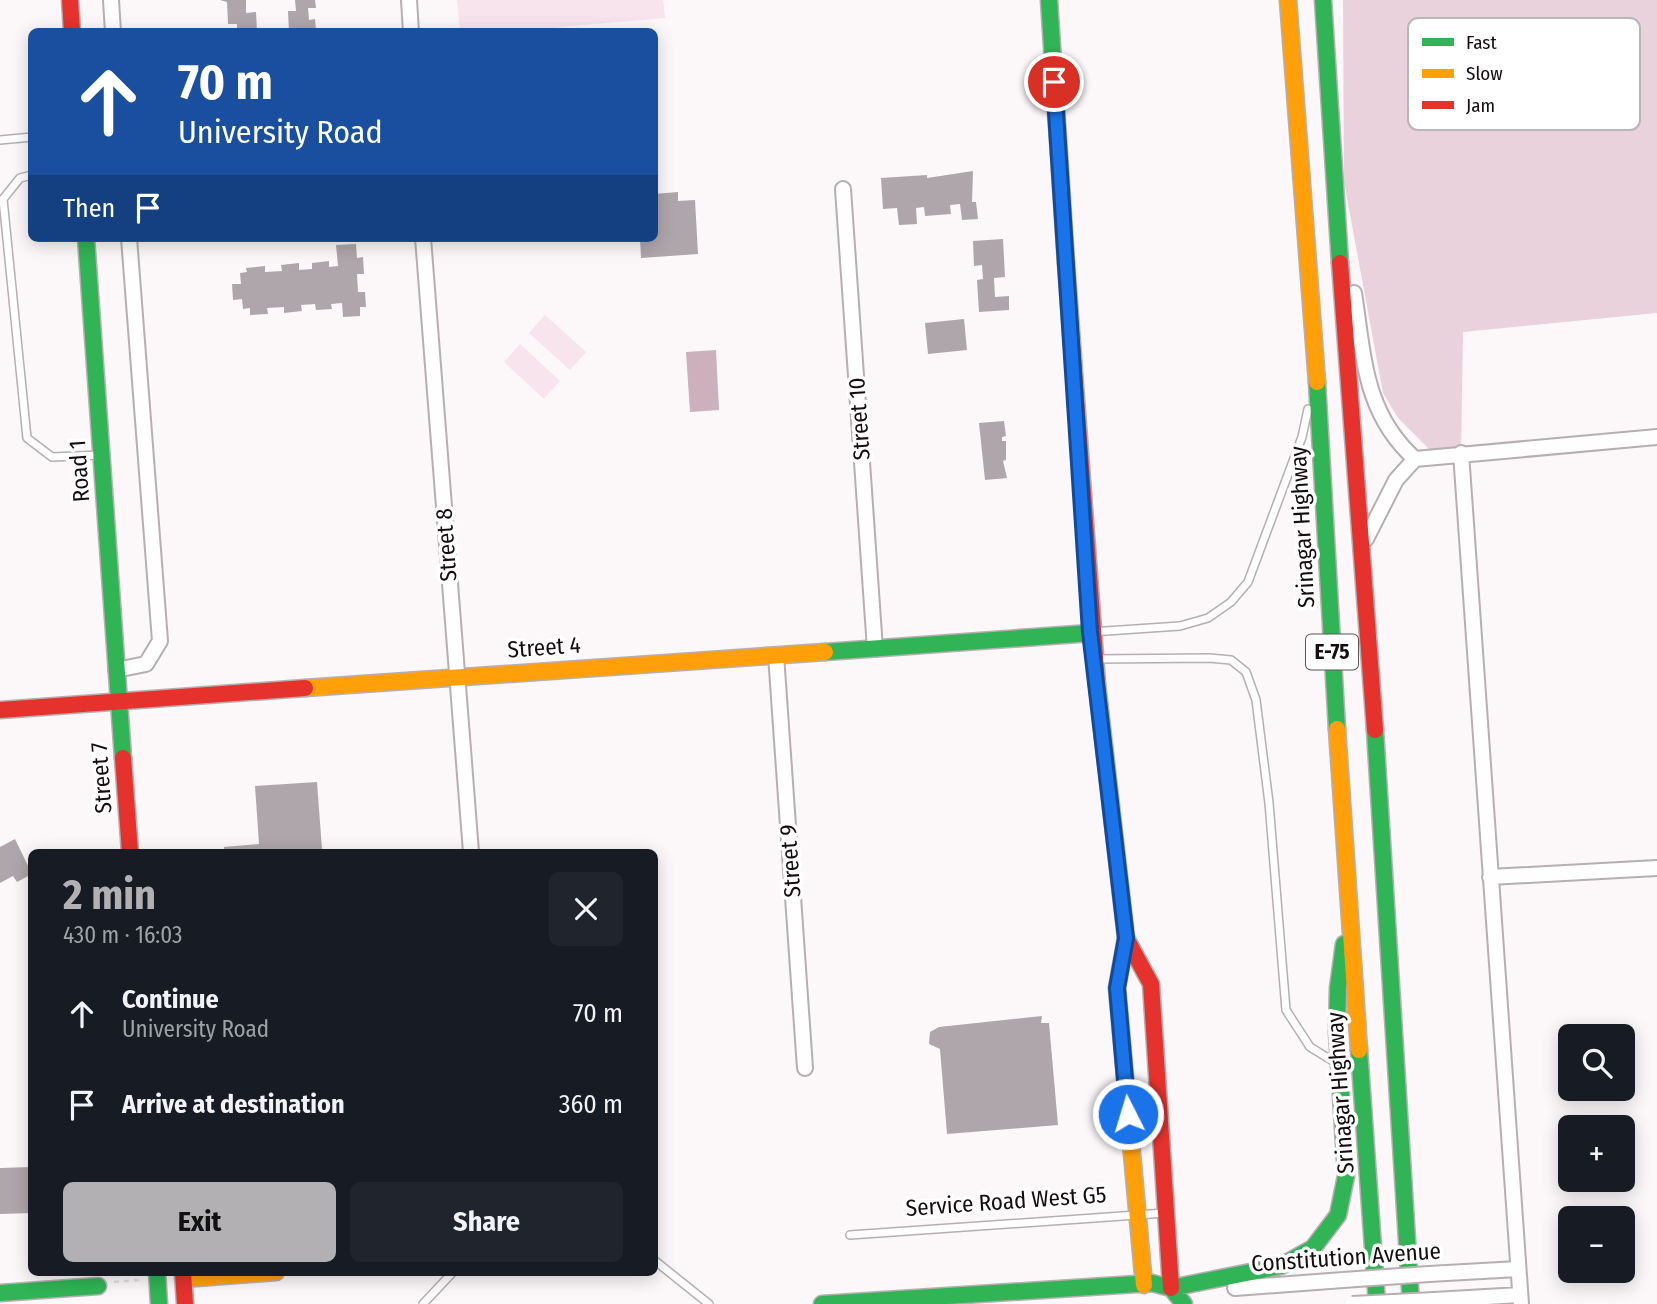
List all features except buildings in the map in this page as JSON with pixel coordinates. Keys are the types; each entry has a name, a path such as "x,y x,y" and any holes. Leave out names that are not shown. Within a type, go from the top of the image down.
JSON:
{"main road":[{"path":"70,0 72,28"},
{"path":"1049,0 1090,632 1126,938 1117,988 1144,1285"},
{"name":"Srinagar Highway","path":"1288,0 1316,368 1377,1304"},
{"name":"E-75","path":"1323,0 1334,185 1363,545 1410,1304"},
{"name":"Road 1","path":"86,242 118,701"},
{"name":"Street 4","path":"0,710 1090,632"},
{"name":"Street 7","path":"118,701 130,849"},
{"path":"1177,1296 1294,1261 1325,1237 1337,1218 1345,1194 1334,1016 1338,971 1350,914"},
{"path":"1126,938 1151,984 1166,1213 1177,1296"},
{"path":"157,1276 159,1304"},
{"path":"183,1276 185,1304"},
{"path":"822,1304 1158,1283 1177,1296"},
{"path":"0,1293 104,1284"},
{"path":"1128,1304 1136,1291 1144,1285"}],"street":[{"path":"111,0 113,28"},
{"path":"409,0 411,28"},
{"path":"1334,185 1373,398 1391,436 1415,459"},
{"name":"Street 10","path":"843,189 875,649"},
{"path":"116,670 146,664 160,641 129,242"},
{"name":"Street 8","path":"423,242 471,849"},
{"path":"1363,545 1396,480 1415,459 1657,437"},
{"path":"1461,453 1520,1300"},
{"name":"Street 9","path":"776,655 805,1068"},
{"path":"1490,877 1657,868"},
{"name":"Constitution Avenue","path":"1177,1296 1343,1280 1518,1269"},
{"name":"Constitution Avenue","path":"1352,1304 1520,1300"}],"lane":[{"path":"0,140 28,137"},
{"path":"28,176 20,178 3,199 27,438 52,457 100,455"},
{"path":"1090,632 1180,626 1208,618 1231,603 1248,582 1296,454 1316,368"},
{"path":"1093,659 1209,658 1231,660 1246,672 1256,700 1269,803 1286,1010 1310,1047 1338,1063"},
{"name":"Service Road West G5","path":"850,1235 1166,1213"},
{"path":"658,1263 709,1304"},
{"path":"423,1304 449,1276"}],"path":[{"path":"104,1284 138,1280 140,1276"}],"shaded area":[{"path":"457,0 663,0 665,18 550,28 460,28"},
{"path":"1343,0 1657,0 1657,313 1463,332 1461,453 1430,450 1398,418 1383,393 1344,182"},
{"path":"545,315 586,352 570,370 529,333"},
{"path":"520,344 560,381 544,399 504,362"},
{"path":"716,350 719,410 690,412 686,352"}],"traffic: fast":[{"path":"1049,0 1066,263"},
{"path":"1323,0 1340,263"},
{"path":"86,242 123,758"},
{"path":"1317,382 1337,729"},
{"path":"825,652 1091,633"},
{"path":"1097,684 1126,938 1117,988 1131,1143"},
{"path":"1375,730 1411,1304"},
{"path":"1171,1288 1281,1266 1313,1248 1338,1215 1346,1176 1337,1032 1338,988 1344,944"},
{"path":"1359,1050 1377,1304"},
{"path":"157,1276 159,1304"},
{"path":"822,1304 1152,1283 1171,1288 1184,1304"},
{"path":"0,1293 98,1286"}],"traffic: slow":[{"path":"1288,0 1317,382"},
{"path":"305,688 825,652"},
{"path":"1337,729 1359,1050"},
{"path":"1131,1143 1144,1285"},
{"path":"183,1279 223,1276"}],"traffic: jam":[{"path":"70,0 72,28"},
{"path":"1066,263 1097,684"},
{"path":"1340,263 1375,730"},
{"path":"0,710 305,688"},
{"path":"123,758 130,849"},
{"path":"1126,938 1151,984 1171,1288"},
{"path":"183,1276 185,1304"}],"route":[{"path":"1054,82 1090,632 1126,938 1117,988 1128,1114"}]}
